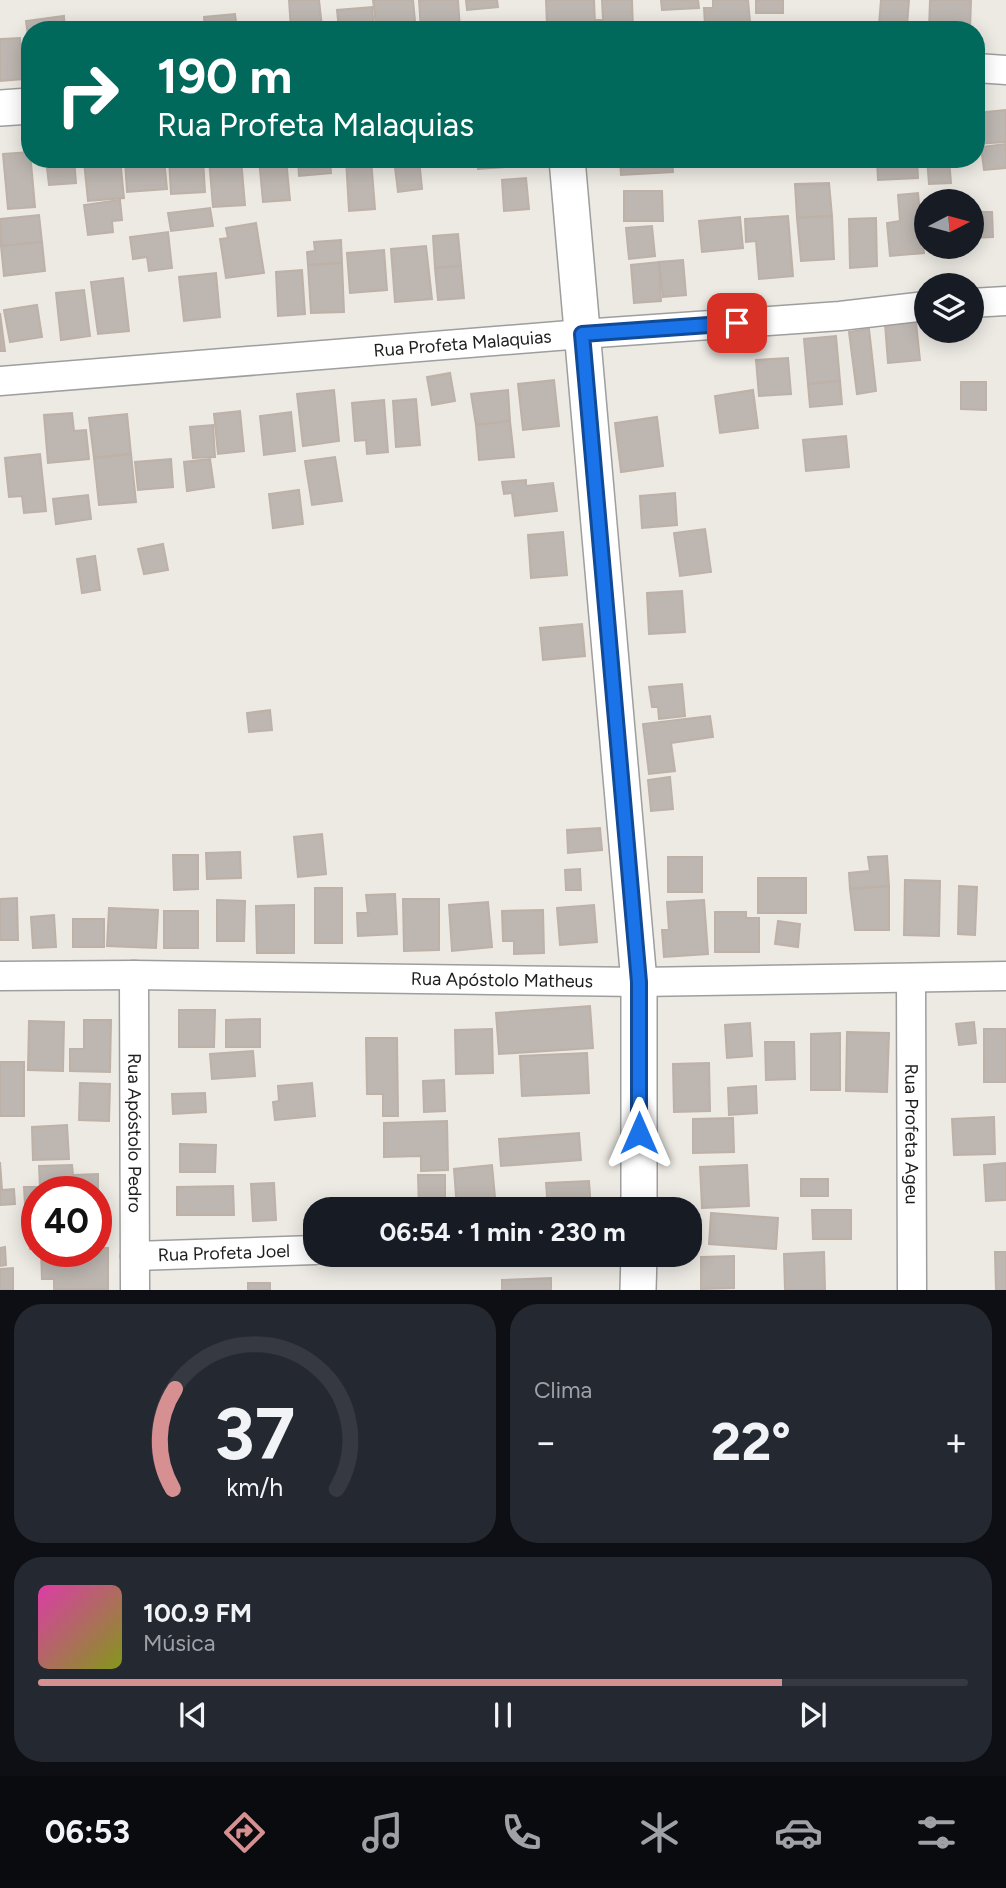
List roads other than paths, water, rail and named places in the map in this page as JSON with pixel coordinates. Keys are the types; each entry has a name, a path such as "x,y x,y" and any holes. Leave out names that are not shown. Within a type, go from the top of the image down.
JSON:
{"street":[{"path":"985,68 1006,69"},
{"path":"0,108 21,107"},
{"path":"568,168 639,982 639,1197"},
{"path":"984,302 1006,301"},
{"name":"Rua Profeta Malaquias","path":"0,381 840,316 914,307"},
{"name":"Rua Apóstolo Matheus","path":"0,976 134,975 639,982 1006,976"},
{"name":"Rua Apóstolo Pedro","path":"134,975 135,1290"},
{"name":"Rua Profeta Ageu","path":"911,978 912,1290"},
{"name":"Rua Profeta Joel","path":"135,1256 303,1250"},
{"path":"638,1290 639,1267"}]}
